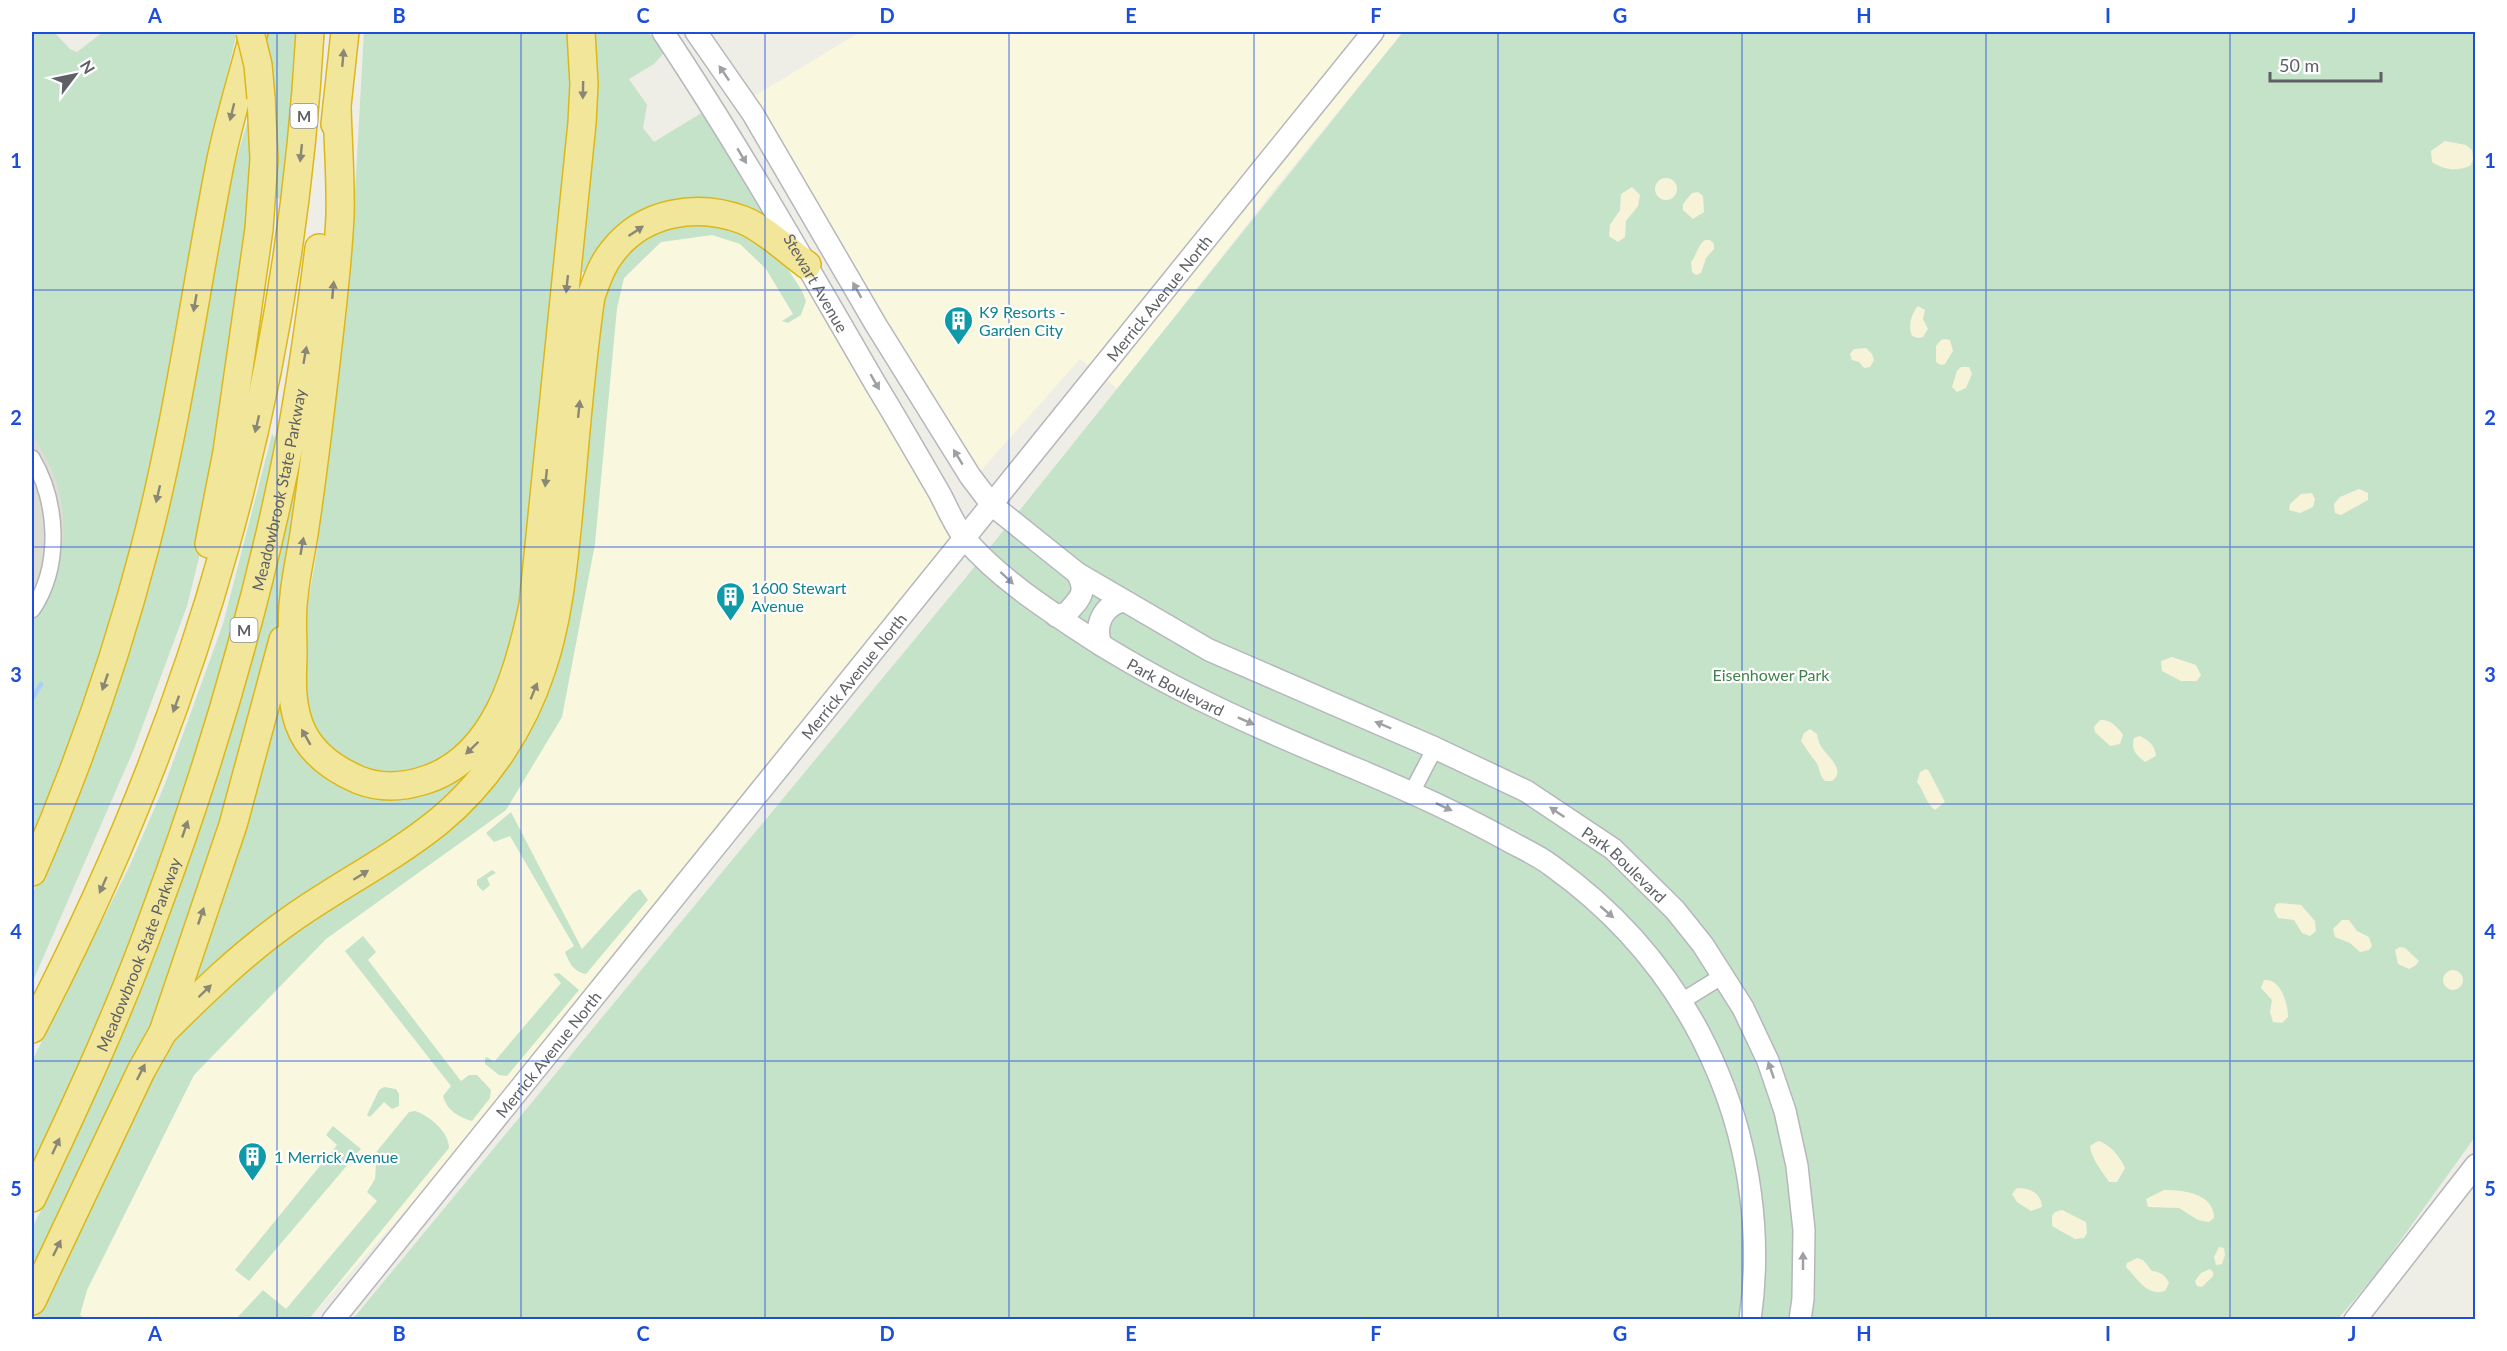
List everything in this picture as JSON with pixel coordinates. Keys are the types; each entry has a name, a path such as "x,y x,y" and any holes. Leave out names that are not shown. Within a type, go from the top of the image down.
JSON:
{"highway":[{"path":"195,649 203,568 227,452 259,229 264,159 258,64 252,32"},
{"path":"32,872 74,771 118,645 146,546 178,399 221,162 252,32"},
{"name":"Meadowbrook State Parkway","path":"32,1029 70,955 116,855 159,752 220,569 261,407 281,300 297,190 310,32"},
{"name":"Meadowbrook State Parkway","path":"32,1198 92,1069 155,915 194,804 229,690 266,547 290,441 307,342 345,32"},
{"path":"293,598 292,700 300,727 311,746 341,773 364,782 390,786 410,785 431,779 453,767 481,740 511,689 522,656 533,605 582,123 584,84 581,32"},
{"path":"32,1301 141,1071 163,1032 233,825 293,598 305,526 328,344 340,215 337,106"},
{"path":"163,1032 218,978 262,940 439,822 491,767 518,725 543,667 553,625 564,562 591,296 602,267 614,250 634,231 660,217 677,212 698,210 723,214 752,224 807,266"}],"main road":[{"name":"Stewart Avenue","path":"663,32 712,106 775,210 964,538"},
{"name":"Stewart Avenue","path":"696,32 753,114 888,343 970,476 992,505"},
{"name":"Merrick Avenue North","path":"333,1320 1373,32"},
{"path":"712,106 753,114"},
{"path":"775,210 788,173"},
{"name":"Park Boulevard","path":"992,505 1077,573 1209,650 1435,748 1526,791 1613,849 1675,910 1724,975 1743,1008 1768,1061 1785,1111 1797,1166 1804,1230 1803,1299 1800,1320"},
{"name":"Park Boulevard","path":"964,538 1018,588 1056,616 1140,668 1243,719 1466,817 1550,864 1613,916 1652,959 1682,1001 1709,1052 1730,1102 1746,1162 1754,1223 1753,1298 1750,1320"},
{"path":"1056,616 1067,613 1083,591 1077,573"},
{"path":"1101,645 1097,628 1102,618 1109,607 1123,601"},
{"path":"2355,1320 2475,1165"}],"street":[{"path":"32,458 43,476 50,501 53,540 50,568 32,610"},
{"path":"1412,792 1435,748"},
{"path":"1682,1001 1724,975"}],"shaded area":[{"path":"860,32 1403,32 1273,191 1118,389 1080,359 976,476 751,98"},
{"path":"767,216 971,537 529,1072 309,1319 85,1320 80,1315 87,1290 194,1075 326,939 506,810 624,278 661,242 712,235"},
{"path":"32,428 108,537 32,623"}],"green space":[{"path":"32,32 54,32 70,49 77,52 103,32 237,32 207,159 153,456 138,520 106,638 78,725 32,843 32,623 52,587 62,547 63,526 62,506 57,486 48,462 32,434"},
{"path":"266,32 297,32 283,202 274,195 276,119"},
{"path":"364,32 575,32 577,57 517,644 493,707 468,742 436,766 395,777 358,770 327,749 306,714 299,656 318,545 326,411 355,192"},
{"path":"593,32 648,32 664,53 654,64 629,79 647,105 643,128 654,142 703,112 767,216 762,218 757,210 752,215 689,200 589,274 580,271"},
{"name":"Eisenhower Park","path":"1403,32 2475,32 2475,1137 2377,1273 2338,1319 352,1320 967,576"},
{"path":"254,99 253,174 212,505 187,606 134,749 32,983 32,895 54,847 228,188"},
{"path":"698,219 735,225 783,261 806,301 801,315 788,323 782,321 793,314 766,269 740,244 712,235 661,242 624,278 617,308 595,544 562,717 506,810 326,939 194,1075 87,1290 80,1315 85,1319 35,1320 140,1093 175,1041 218,992 491,782 598,302 628,245 660,226"},
{"path":"272,434 277,440 241,597 220,675 172,829 87,1055 32,1169 32,1061 130,865 165,784 223,624"},
{"path":"296,478 304,479 285,593 244,755 190,927 135,1065 32,1277 32,1228 143,987 227,748 272,586"},
{"path":"280,691 355,788 460,774 468,782 190,994"},
{"path":"511,812 582,949 633,893 640,889 648,900 586,974 575,969 568,960 565,952 574,946 510,836 494,842 486,833"},
{"path":"492,870 496,873 487,878 490,885 483,891 477,885 477,880"},
{"path":"363,936 376,952 368,960 461,1081 469,1075 477,1075 491,1090 490,1098 472,1121 458,1115 447,1106 443,1096 451,1086 345,951"},
{"path":"559,973 579,990 507,1076 499,1075 485,1064 485,1058 494,1062 561,983 553,974"},
{"path":"384,1087 396,1089 399,1094 399,1106 392,1109 384,1102 370,1117 367,1115 379,1090"},
{"path":"415,1111 438,1125 446,1136 449,1148 309,1319 236,1319 263,1290 286,1309 377,1201 367,1192 375,1179 377,1151 409,1112"},
{"path":"333,1126 361,1149 249,1281 235,1270 337,1145 326,1135"}],"sand":[{"path":"2445,141 2466,145 2472,150 2471,165 2461,169 2451,169 2432,162 2431,151"},
{"path":"1666,178 1674,181 1677,189 1674,197 1666,200 1658,197 1655,189 1658,181"},
{"path":"1632,187 1640,195 1638,206 1626,221 1625,237 1618,242 1609,236 1610,225 1620,210 1621,194"},
{"path":"1698,192 1703,196 1704,212 1693,219 1683,210 1683,204 1692,193"},
{"path":"1705,240 1710,240 1714,244 1714,249 1706,258 1701,273 1696,275 1692,272 1691,262"},
{"path":"1918,306 1925,310 1923,319 1928,329 1923,337 1918,338 1912,336 1910,324"},
{"path":"1945,339 1950,340 1953,351 1945,364 1941,365 1936,362 1936,346"},
{"path":"1866,348 1874,360 1870,367 1864,368 1859,362 1852,360 1850,354 1854,349"},
{"path":"1961,367 1969,367 1972,374 1966,388 1957,392 1952,387 1957,371"},
{"path":"2359,489 2368,493 2368,500 2341,515 2335,513 2334,504 2340,497"},
{"path":"2312,493 2315,499 2313,507 2300,513 2289,510 2290,504 2301,494"},
{"path":"2172,657 2196,665 2201,675 2197,681 2181,681 2162,671 2161,661"},
{"path":"2100,720 2110,722 2119,729 2123,735 2120,744 2110,746 2095,732 2094,727"},
{"path":"1810,729 1817,734 1821,746 1837,768 1836,777 1832,781 1823,779 1816,762 1801,741 1804,733"},
{"path":"2140,736 2151,744 2156,756 2145,762 2133,746 2134,738"},
{"path":"1926,769 1945,802 1935,810 1929,804 1917,782 1920,772"},
{"path":"2276,904 2301,905 2315,921 2316,931 2310,936 2302,933 2294,920 2278,918 2274,910"},
{"path":"2342,920 2349,920 2357,931 2369,937 2372,946 2369,950 2360,952 2350,943 2335,937 2333,929"},
{"path":"2400,947 2405,948 2419,961 2415,966 2409,969 2398,964 2395,950"},
{"path":"2453,970 2460,973 2463,980 2460,987 2453,990 2446,987 2443,980 2446,973"},
{"path":"2264,980 2275,983 2282,993 2287,1005 2288,1017 2282,1023 2273,1022 2270,1012 2272,1000 2261,988"},
{"path":"2098,1141 2114,1152 2125,1168 2117,1182 2109,1182 2092,1155 2090,1146"},
{"path":"2017,1188 2034,1192 2042,1207 2031,1211 2017,1202 2012,1194"},
{"path":"2164,1190 2188,1192 2203,1198 2213,1210 2214,1218 2209,1222 2198,1220 2179,1208 2148,1207 2146,1199"},
{"path":"2062,1210 2086,1222 2087,1233 2084,1238 2075,1239 2052,1226 2052,1216 2055,1212"},
{"path":"2219,1247 2224,1248 2225,1255 2222,1264 2216,1265 2214,1257"},
{"path":"2137,1258 2143,1260 2152,1271 2166,1278 2169,1283 2165,1291 2148,1289 2126,1267 2127,1263"},
{"path":"2210,1269 2213,1276 2202,1287 2197,1286 2195,1281 2201,1273"}],"waterway":[{"path":"32,699 41,684"}],"place":[{"name":"K9 Resorts - Garden City","path":"958,346"},
{"name":"1600 Stewart Avenue","path":"730,622"},
{"name":"1 Merrick Avenue","path":"253,1182"}]}
